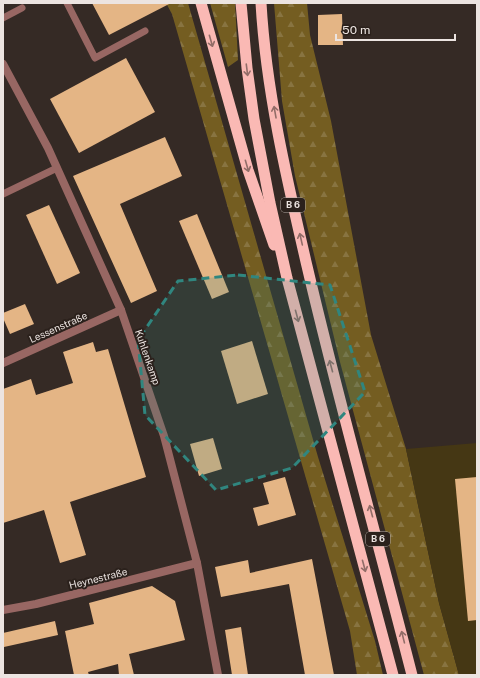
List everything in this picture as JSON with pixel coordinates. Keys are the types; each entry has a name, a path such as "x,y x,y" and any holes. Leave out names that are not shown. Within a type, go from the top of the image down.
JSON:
{"highway":[{"path":"201,3 248,170 288,278"},
{"name":"B 6","path":"241,3 247,68 254,119 270,203 288,278 393,675"},
{"name":"B 6","path":"261,3 275,114 297,226 323,336 412,675"}],"street":[{"name":"Kuhlenkamp","path":"3,64 57,168 121,310 164,436 198,563 218,675"},
{"name":"Lessenstraße","path":"3,363 121,310"},
{"name":"Heynestraße","path":"3,610 36,604 198,563"}],"lane":[{"path":"67,3 95,58 145,30"},
{"path":"3,18 22,8"},
{"path":"3,194 57,168"}],"highlighted area":[{"path":"238,275 330,285 365,392 292,468 216,490 145,415 138,340 178,281"}],"green space":[{"path":"166,3 188,3 318,457 375,641 383,675 357,675 350,631 172,14"},
{"path":"210,3 235,3 238,60 228,67"},
{"path":"274,3 307,3 310,35 331,121 371,335 406,449 439,603 459,675 424,675 340,362 295,176 282,101"}],"shaded area":[{"path":"477,443 477,675 459,675 439,603 406,449"}],"building":[{"path":"92,3 171,3 109,35"},
{"path":"342,14 343,45 318,45 318,15"},
{"path":"126,58 155,112 79,153 50,99"},
{"path":"165,137 182,176 120,204 157,291 131,303 73,176"},
{"path":"49,205 80,273 57,284 26,215"},
{"path":"197,214 229,292 212,299 179,221"},
{"path":"25,304 34,324 10,334 3,318 3,313"},
{"path":"252,341 268,394 237,404 221,351"},
{"path":"93,342 96,352 108,349 146,477 70,502 86,555 60,563 44,510 3,523 3,389 31,379 36,395 73,383 63,352"},
{"path":"213,438 222,469 199,476 190,444"},
{"path":"285,477 296,515 258,526 253,508 269,504 263,483"},
{"path":"477,477 477,620 468,621 455,479"},
{"path":"312,559 334,675 305,675 289,584 221,597 215,567 248,560 250,573"},
{"path":"152,586 175,601 185,640 129,654 134,675 119,675 118,664 88,672 89,675 74,675 65,631 94,624 89,603"},
{"path":"55,621 58,635 4,647 3,633"},
{"path":"241,627 248,675 232,675 225,630"}]}
